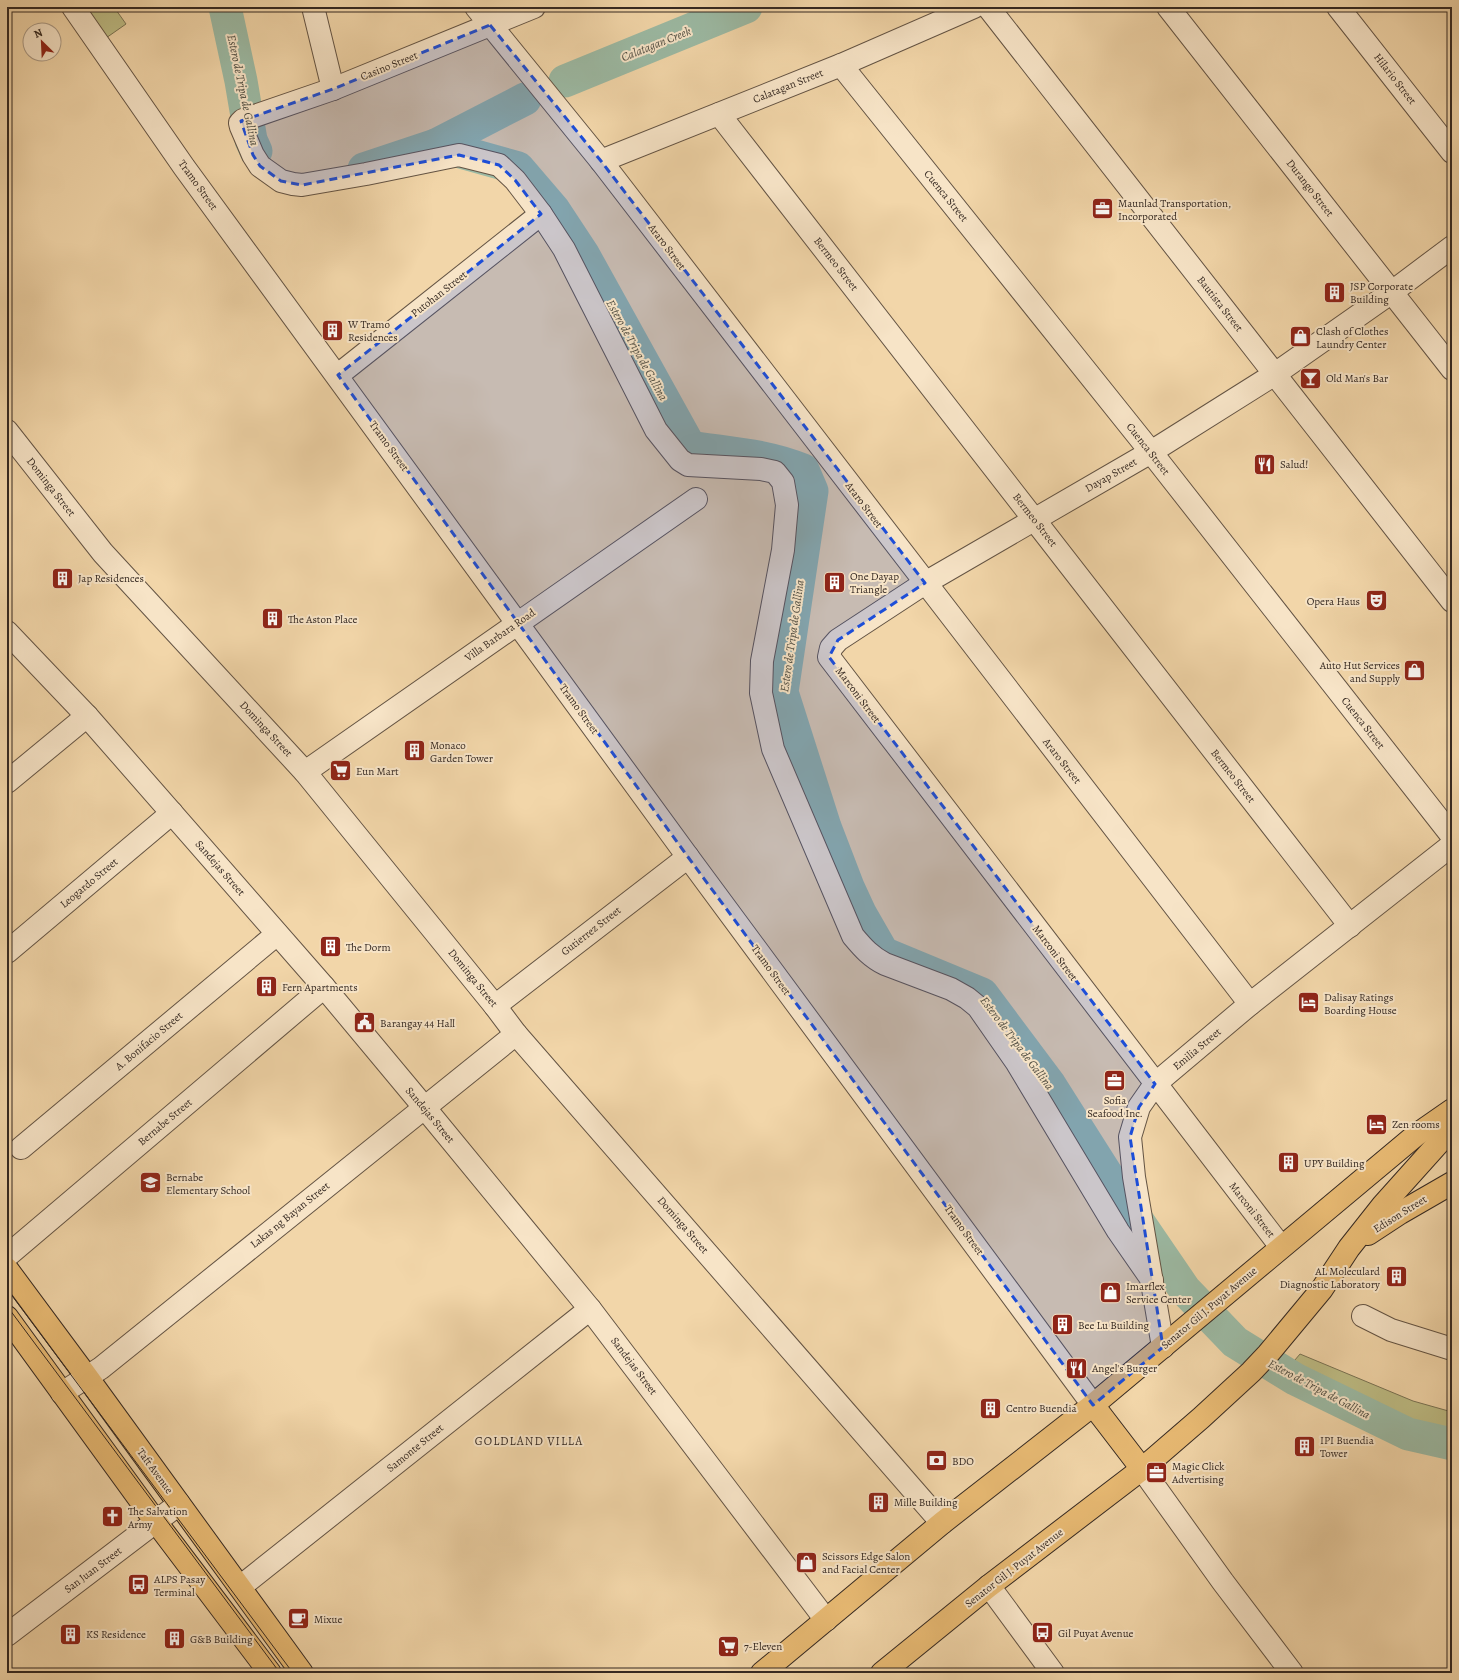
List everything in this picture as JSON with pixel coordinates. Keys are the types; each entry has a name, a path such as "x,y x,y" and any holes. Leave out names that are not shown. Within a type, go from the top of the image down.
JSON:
{"main road":[{"name":"Senator Gil J. Puyat Avenue","path":"762,1673 942,1523 1093,1405 1416,1135 1452,1110"},
{"name":"Senator Gil J. Puyat Avenue","path":"883,1673 989,1586 1142,1469 1251,1372 1322,1289 1349,1248 1384,1205 1452,1128"},
{"name":"Edison Street","path":"1349,1248 1400,1214 1452,1184"},
{"name":"Taft Avenue","path":"7,1269 88,1377 302,1673"},
{"path":"7,1317 156,1522 270,1673"},
{"path":"1093,1405 1142,1469"}],"street":[{"name":"Tramo Street","path":"73,7 184,167 338,375 688,857 1093,1405"},
{"path":"313,7 333,89"},
{"name":"Araro Street","path":"476,7 601,162 1250,1004"},
{"name":"Casino Street","path":"534,7 333,89 266,111 242,120 240,123 253,155 260,166 281,181 302,185 366,174 459,155 498,165 515,180 541,214"},
{"name":"Calatagan Street","path":"601,162 841,65 974,7"},
{"name":"Bautista Street","path":"988,7 1452,601"},
{"name":"Durango Street","path":"1168,7 1452,369"},
{"name":"Hilario Street","path":"1338,7 1452,152"},
{"name":"Cuenca Street","path":"841,65 1151,452 1452,836"},
{"name":"Bermeo Street","path":"719,114 1350,926"},
{"name":"Putohan Street","path":"338,375 541,214"},
{"path":"541,214 564,249 656,430 680,460 688,465 761,469 775,472 783,482 786,505 783,550 762,661 761,693 773,749 853,936 864,950 875,959 951,989 967,998 978,1007 1017,1063 1118,1231 1151,1274"},
{"name":"Dayap Street","path":"829,657 831,648 838,640 925,583 1151,452 1275,374 1392,292 1452,247"},
{"name":"Dominga Street","path":"7,431 102,553 306,772 516,1034 942,1523"},
{"name":"Villa Barbara Road","path":"306,772 696,499"},
{"name":"Sandejas Street","path":"7,632 87,716 324,987 424,1107 590,1309 826,1620"},
{"name":"Marconi Street","path":"829,657 1281,1248"},
{"path":"7,782 87,716"},
{"name":"Leogardo Street","path":"7,952 172,813"},
{"name":"Emilia Street","path":"1163,1347 1134,1177 1130,1137 1139,1107 1155,1084 1250,1004 1452,845"},
{"name":"Gutierrez Street","path":"495,1006 688,857"},
{"name":"A. Bonifacio Street","path":"21,1148 277,934"},
{"name":"Bernabe Street","path":"7,1256 324,987"},
{"name":"Lakas ng Bayan Street","path":"62,1393 88,1377 516,1034"},
{"name":"Samonte Street","path":"240,1588 590,1309"},
{"path":"1363,1316 1391,1330 1452,1349"},
{"path":"1142,1469 1222,1582 1292,1673"},
{"name":"San Juan Street","path":"7,1635 179,1504"},
{"path":"989,1586 1053,1673"}],"highlighted area":[{"path":"490,25 601,161 925,583 838,640 829,657 1155,1084 1139,1107 1130,1137 1163,1347 1093,1405 688,857 338,375 541,214 515,180 499,165 459,155 302,185 281,181 260,166 253,155 241,121 333,89"}],"shaded area":[{"path":"84,7 114,7 126,24 106,38"},
{"path":"1300,1354 1413,1401 1452,1412 1452,1433 1431,1428 1389,1413 1289,1367"}],"waterway":[{"name":"Estero de Tripa de Gallina","path":"225,7 241,81 251,140 256,151"},
{"name":"Calatagan Creek","path":"565,81 746,7"},
{"name":"Calatagan Creek","path":"436,145 525,99"},
{"name":"Estero de Tripa de Gallina","path":"364,169 436,145 518,168 554,210 583,254 690,447 762,458 803,470 812,491 782,692 825,827 848,887 860,913 883,953 982,994 1050,1085 1114,1186 1185,1290 1235,1342 1295,1379 1408,1434 1452,1444"}],"tram line":[{"path":"7,1289 293,1673"},
{"path":"7,1306 280,1673"}],"place":[{"name":"Maunlad Transportation, Incorporated","path":"1103,209"},
{"name":"JSP Corporate Building","path":"1335,292"},
{"name":"W Tramo Residences","path":"332,330"},
{"name":"Clash of Clothes Laundry Center","path":"1300,337"},
{"name":"Old Man's Bar","path":"1311,378"},
{"name":"Salud!","path":"1264,464"},
{"name":"Jap Residences","path":"62,578"},
{"name":"One Dayap Triangle","path":"834,582"},
{"name":"Opera Haus","path":"1376,601"},
{"name":"The Aston Place","path":"272,619"},
{"name":"Auto Hut Services and Supply","path":"1415,671"},
{"name":"Monaco Garden Tower","path":"415,751"},
{"name":"Eun Mart","path":"340,771"},
{"name":"The Dorm","path":"331,947"},
{"name":"Fern Apartments","path":"267,987"},
{"name":"Dalisay Ratings Boarding House","path":"1308,1003"},
{"name":"Barangay 44 Hall","path":"365,1023"},
{"name":"Sofia Seafood Inc.","path":"1115,1080"},
{"name":"Zen rooms","path":"1376,1124"},
{"name":"UPY Building","path":"1289,1163"},
{"name":"Bernabe Elementary School","path":"151,1183"},
{"name":"AL Moleculard Diagnostic Laboratory","path":"1396,1277"},
{"name":"Imarflex Service Center","path":"1110,1292"},
{"name":"Bee Lu Building","path":"1063,1325"},
{"name":"Angel's Burger","path":"1076,1368"},
{"name":"Centro Buendia","path":"990,1408"},
{"name":"IPI Buendia Tower","path":"1305,1446"},
{"name":"BDO","path":"936,1461"},
{"name":"Magic Click Advertising","path":"1157,1472"},
{"name":"Mille Building","path":"878,1502"},
{"name":"The Salvation Army","path":"113,1517"},
{"name":"Scissors Edge Salon and Facial Center","path":"806,1562"},
{"name":"ALPS Pasay Terminal","path":"138,1585"},
{"name":"Mixue","path":"298,1619"},
{"name":"Gil Puyat Avenue","path":"1042,1633"},
{"name":"KS Residence","path":"71,1634"},
{"name":"G&B Building","path":"175,1639"},
{"name":"7-Eleven","path":"729,1646"}],"district":[{"name":"GOLDLAND VILLA","path":"529,1441"}]}
